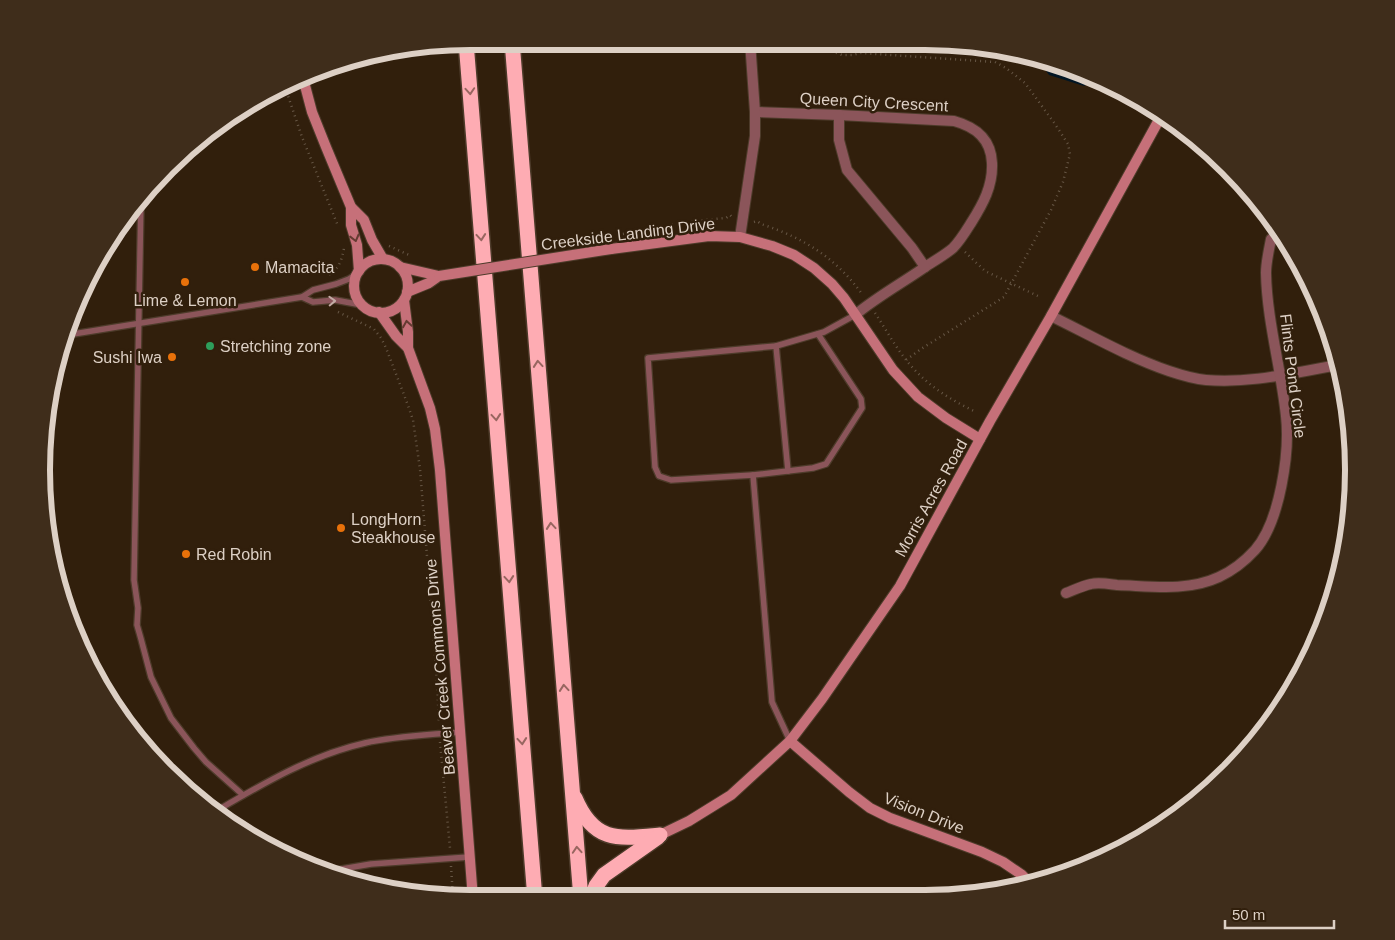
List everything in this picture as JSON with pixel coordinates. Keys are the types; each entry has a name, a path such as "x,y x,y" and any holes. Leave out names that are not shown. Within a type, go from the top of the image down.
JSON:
{"highway":[{"path":"467,50 534,890"},
{"path":"513,50 580,890"},
{"path":"572,792 586,818 605,835 626,838 660,835"},
{"path":"594,890 604,874 660,835"}],"street":[{"path":"740,237 755,136 750,50"},
{"path":"305,84 312,112 351,206 364,220 372,240 383,259"},
{"name":"Queen City Crescent","path":"755,112 954,121 966,124 976,130 989,145 993,171 987,197 953,248 855,314"},
{"path":"839,115 839,140 848,170 912,248 925,267"},
{"name":"Morris Acres Road","path":"660,835 689,821 731,795 790,740 822,699 900,586 980,439 1052,316 1158,121"},
{"path":"351,206 351,225 357,245 359,272"},
{"name":"Creekside Landing Drive","path":"400,267 439,276 709,236 740,237 780,249 794,255 814,268 832,284 893,370 918,397 946,418 980,439"},
{"name":"Flints Pond Circle","path":"1066,594 1092,584 1165,587 1203,583 1219,577 1242,562 1256,549 1268,529 1276,506 1287,448 1286,417 1267,293 1266,270 1271,239"},
{"path":"383,259 400,267 407,279 408,286 406,296 400,306 386,312 379,312 373,311 362,304 356,293 355,280 359,272 370,262 383,259"},
{"name":"Creekside Landing Drive","path":"406,296 439,276"},
{"name":"Beaver Creek Commons Drive","path":"406,296 408,348 430,408 438,450 472,890"},
{"name":"Beaver Creek Commons Drive","path":"379,312 396,336 408,348"},
{"path":"1052,316 1154,366 1205,380 1241,381 1332,366"},
{"name":"Vision Drive","path":"790,740 870,808 890,818 982,852 1002,862 1025,878"}],"lane":[{"path":"141,209 134,580 138,608 137,625 151,677 170,718 206,762 243,795"},
{"path":"73,333 302,297 313,290 326,288 349,279 359,272"},
{"path":"302,297 313,302 335,300 362,304"},
{"path":"818,334 861,399 862,408 826,464 813,468 753,475 671,480 659,476 655,467 648,358 776,346 824,332 855,314"},
{"path":"776,346 788,471"},
{"path":"753,475 772,702 790,740"},
{"path":"221,808 243,795 318,758 363,744 460,732"},
{"path":"339,869 371,864 469,857"}],"path":[{"path":"818,50 832,51 842,55 861,53 908,58 995,62 1015,74 1025,83 1068,144 1070,154 1063,182 1051,210 1004,297 906,360"},
{"path":"287,92 302,137 341,231"},
{"path":"618,234 679,222 726,218 730,215 734,218"},
{"path":"324,278 338,267 342,259 343,242"},
{"path":"388,245 414,258"},
{"path":"964,251 985,270 1010,284 1040,297"},
{"path":"336,311 374,329 381,338 413,420 420,469 439,716"},
{"path":"877,316 912,368 950,399 976,412"},
{"path":"441,753 449,844"},
{"path":"451,874 452,889"}],"water":[{"path":"1044,68 1089,83 1084,86 1049,75"}],"place":[{"name":"Mamacita","path":"255,267"},
{"name":"Lime & Lemon","path":"185,282"},
{"name":"Stretching zone","path":"210,346"},
{"name":"Sushi Iwa","path":"172,357"},
{"name":"LongHorn Steakhouse","path":"341,528"},
{"name":"Red Robin","path":"186,554"}]}
